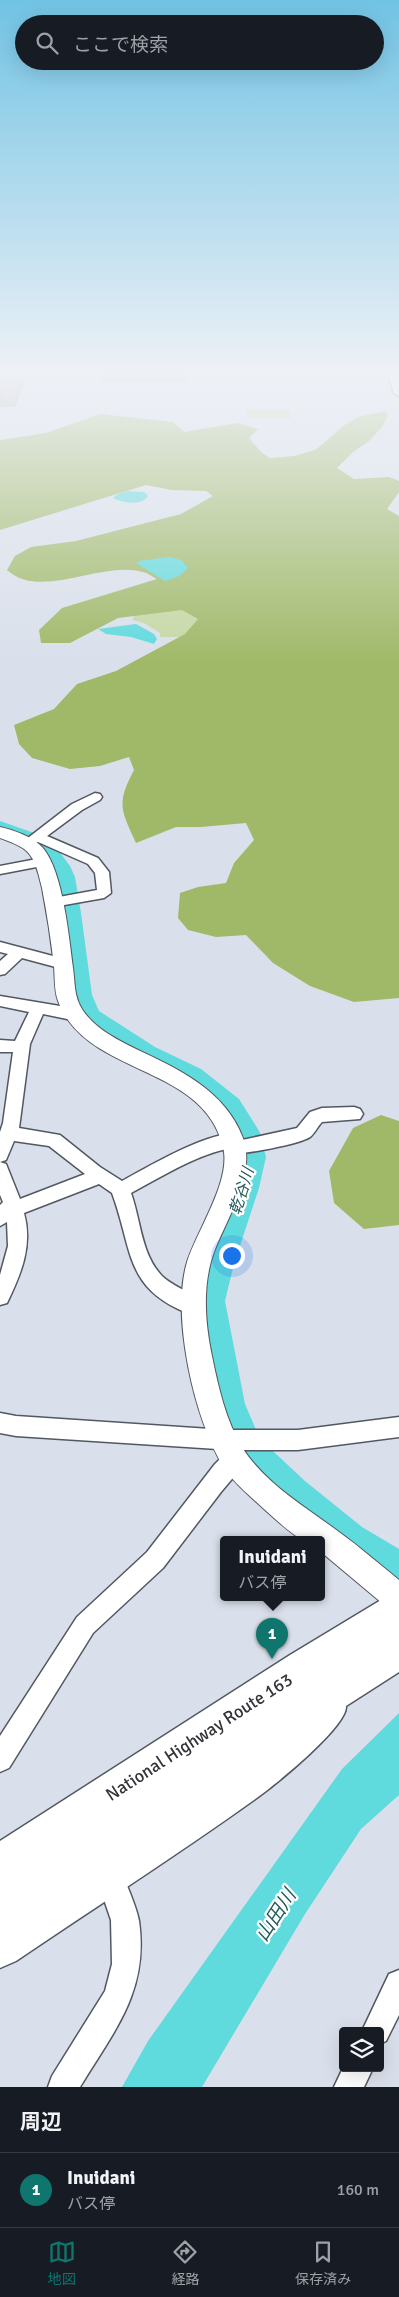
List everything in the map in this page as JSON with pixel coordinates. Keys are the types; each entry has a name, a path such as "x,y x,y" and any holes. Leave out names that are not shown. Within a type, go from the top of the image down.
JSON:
{"highway":[{"name":"National Highway Route 163","path":"0,1866 304,1669 399,1610"},
{"name":"National Highway Route 163","path":"0,1900 399,1650"},
{"path":"0,1945 245,1781 302,1733 360,1675"}],"street":[{"path":"31,841 68,812 95,798"},
{"path":"0,832 90,859 102,872 104,893 60,901"},
{"path":"31,841 60,901 63,964 67,1000 72,1014 87,1030 107,1043 182,1081 218,1113 241,1145"},
{"path":"0,870 42,862"},
{"path":"0,947 63,964"},
{"path":"0,970 19,952"},
{"path":"0,1001 72,1014"},
{"path":"0,1155 12,1123 7,1103 22,1047 38,1009"},
{"path":"0,1046 22,1047"},
{"path":"121,1190 180,1158 212,1144 241,1145 303,1133 316,1117 322,1115 354,1114"},
{"path":"8,1132 54,1140 121,1190 134,1242 147,1275 180,1300 195,1307"},
{"path":"241,1145 235,1155 230,1188 212,1223 197,1270 195,1307 200,1368 207,1394 230,1450 278,1504 321,1536"},
{"path":"0,1169 9,1210 19,1226 17,1253 0,1297"},
{"path":"9,1210 100,1176"},
{"path":"0,1423 230,1450 399,1427"},
{"path":"0,1759 85,1626 95,1614 155,1560 178,1532 214,1480 230,1450"},
{"path":"325,1539 399,1598"},
{"path":"63,2087 118,1997 126,1964 125,1920 108,1871"},
{"path":"378,2027 399,1984"},
{"path":"349,2087 356,2072"}],"green space":[{"path":"0,466 339,466 337,468 354,479 389,477 399,481 399,492 387,509 399,516 399,998 354,1002 310,986 273,963 246,935 216,937 188,930 178,918 180,893 198,887 226,883 234,863 254,840 246,823 176,827 136,843 123,807 125,791 134,770 129,757 100,766 70,769 32,758 19,744 14,725 54,709 77,684 116,671 185,634 198,619 182,610 118,618 70,643 41,643 39,630 62,608 157,579 145,573 126,570 37,582 21,578 7,570 15,556 31,547 76,541 181,514 213,496 206,491 172,490 146,485 0,530"},
{"path":"173,608 207,613 184,637 160,637 160,633 144,623 132,620 135,615"},
{"path":"381,1115 399,1121 399,1225 364,1229 334,1203 329,1171 353,1128"}],"water":[{"path":"127,491 144,492 148,496 137,502 126,502 113,498"},
{"path":"169,557 181,560 188,568 179,576 165,581 136,563 139,561"},
{"path":"136,624 154,634 157,639 154,644 131,637 106,634 98,629"},
{"name":"山田川","path":"399,1713 399,1795 361,1829 305,1914 202,2087 122,2087 148,2041 342,1769"}],"waterway":[{"name":"乾谷川","path":"0,827 33,839 46,848 59,866 64,877 70,913 80,995 89,1016 146,1053 192,1076 230,1106 247,1133 252,1157 245,1188 219,1264 210,1301 229,1404 248,1450 293,1493 350,1539 395,1567"}],"place":[{"name":"Inuidani","path":"272,1659"}]}
